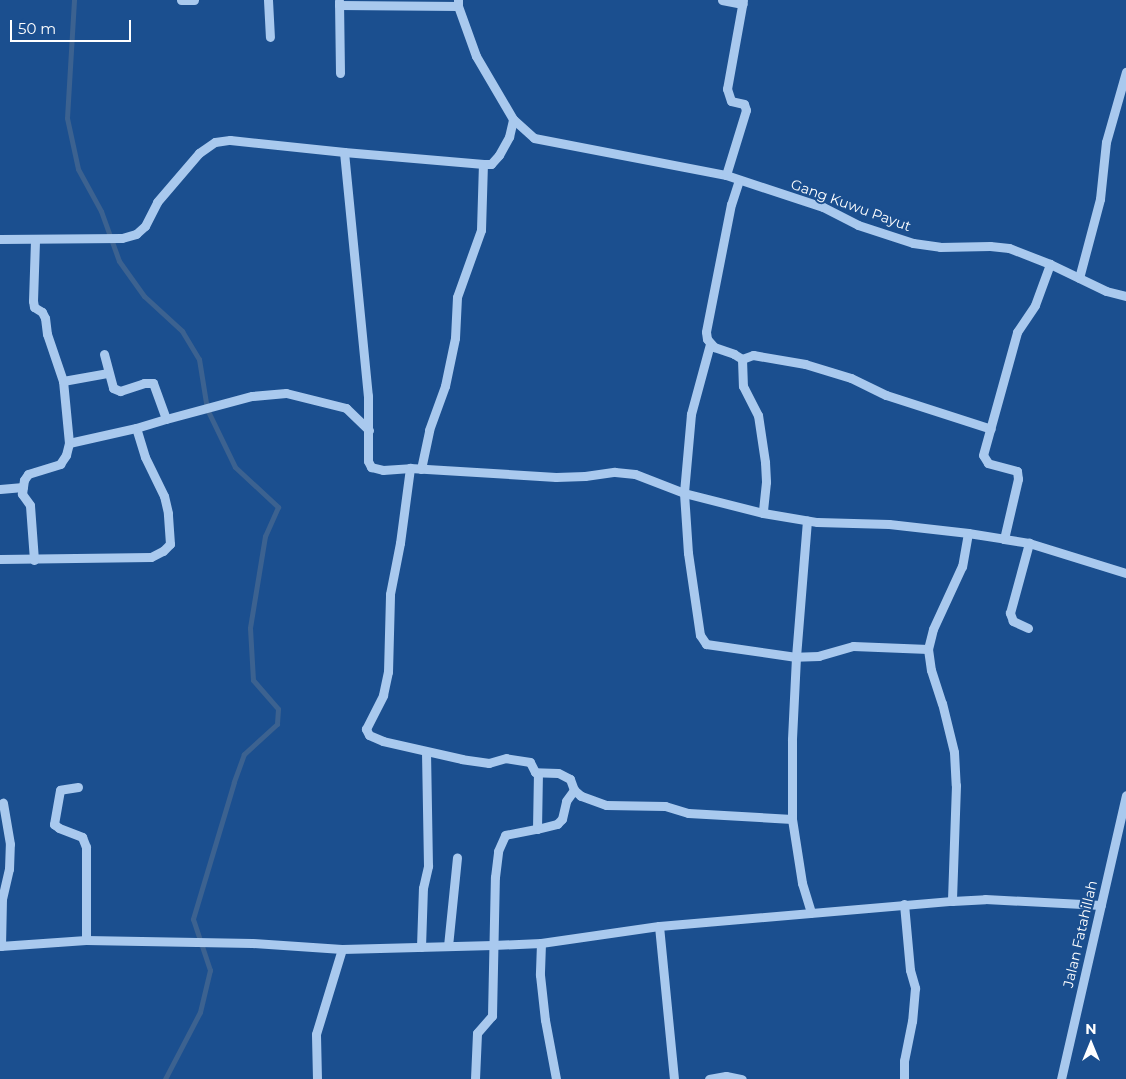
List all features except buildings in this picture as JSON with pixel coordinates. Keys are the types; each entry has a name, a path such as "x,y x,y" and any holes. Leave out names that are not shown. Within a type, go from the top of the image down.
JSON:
{"street":[{"path":"182,0 194,0"},
{"path":"268,0 270,37"},
{"path":"722,0 743,2 727,89 731,101 744,104 746,110 726,175"},
{"path":"340,73 339,2 458,3"},
{"name":"Gang Kuwu Payut","path":"458,3 476,56 513,119 534,138 726,175 823,207 858,225 913,242 940,247 998,246 1050,264 1106,291 1126,296"},
{"path":"1078,278 1100,199 1106,142 1126,72"},
{"path":"0,240 122,238 136,234 145,226 157,202 172,184 199,154 215,142 230,140 344,152 491,164 499,155 509,137 513,119"},
{"path":"344,152 368,396 368,461 371,467 383,470 410,468 556,477 586,476 615,472 635,474 684,493 763,513 807,520 889,524 968,533 1029,543 1126,573"},
{"path":"421,469 429,430 445,386 455,338 457,297 481,230 483,164"},
{"path":"739,180 731,204 706,326 707,339 710,344 742,359 754,356 804,364 851,378 886,395 991,429"},
{"path":"34,560 30,505 24,498 23,487 28,474 60,464 66,455 69,443 63,381 47,334 45,318 42,312 34,306 33,301 35,240"},
{"path":"1004,539 1018,479 1018,471 988,463 984,460 983,455 1017,332 1035,305 1050,264"},
{"path":"710,344 691,414 684,493 688,553 700,635 706,644 796,657 819,656 854,646 928,649"},
{"path":"104,354 113,388 120,391 144,383 153,383 166,419"},
{"path":"742,359 743,386 758,415 765,462 766,482 763,513"},
{"path":"63,381 108,373"},
{"path":"69,443 136,428 201,408 252,396 286,393 346,408 369,430"},
{"path":"0,559 151,557 163,551 170,544 171,529 164,496 144,457 136,428"},
{"path":"410,468 400,543 390,594 388,672 383,694 366,729 369,735 383,741 426,752 483,762 506,758 530,762 538,773 536,829"},
{"path":"0,490 23,487"},
{"path":"807,520 796,657 792,740 792,818 802,883 811,913"},
{"path":"952,901 956,785 954,752 942,703 931,670 928,649 932,629 962,566 968,533"},
{"path":"1028,628 1013,621 1010,613 1029,543"},
{"path":"422,947 423,888 428,866 426,752"},
{"path":"538,773 558,772 570,779 574,790 581,796 606,805 665,806 688,813 792,818"},
{"path":"78,786 60,790 54,824 59,828 82,836 86,847 86,940"},
{"path":"475,1079 477,1033 492,1016 495,877 501,840 504,835 558,824 562,818 566,801 574,790"},
{"name":"Jalan Fatahillah","path":"1061,1079 1126,795"},
{"path":"3,803 10,844 9,868 2,899 1,946 86,940 206,942 342,949 493,945 541,942 659,926 904,904 985,899 1101,905"},
{"path":"448,946 457,857"},
{"path":"904,904 910,970 915,988 912,1021 904,1060 904,1079"},
{"path":"659,926 674,1079"},
{"path":"541,942 540,975 545,1020 556,1079"},
{"path":"317,1079 316,1034 342,949"},
{"path":"708,1079 726,1076 742,1079"}],"waterway":[{"path":"74,0 67,118 78,169 101,211 119,261 144,296 182,331 199,359 207,409 235,467 278,507 265,536 250,628 253,680 278,709 277,724 244,754 234,782 193,919 210,970 200,1012 165,1079"}]}
